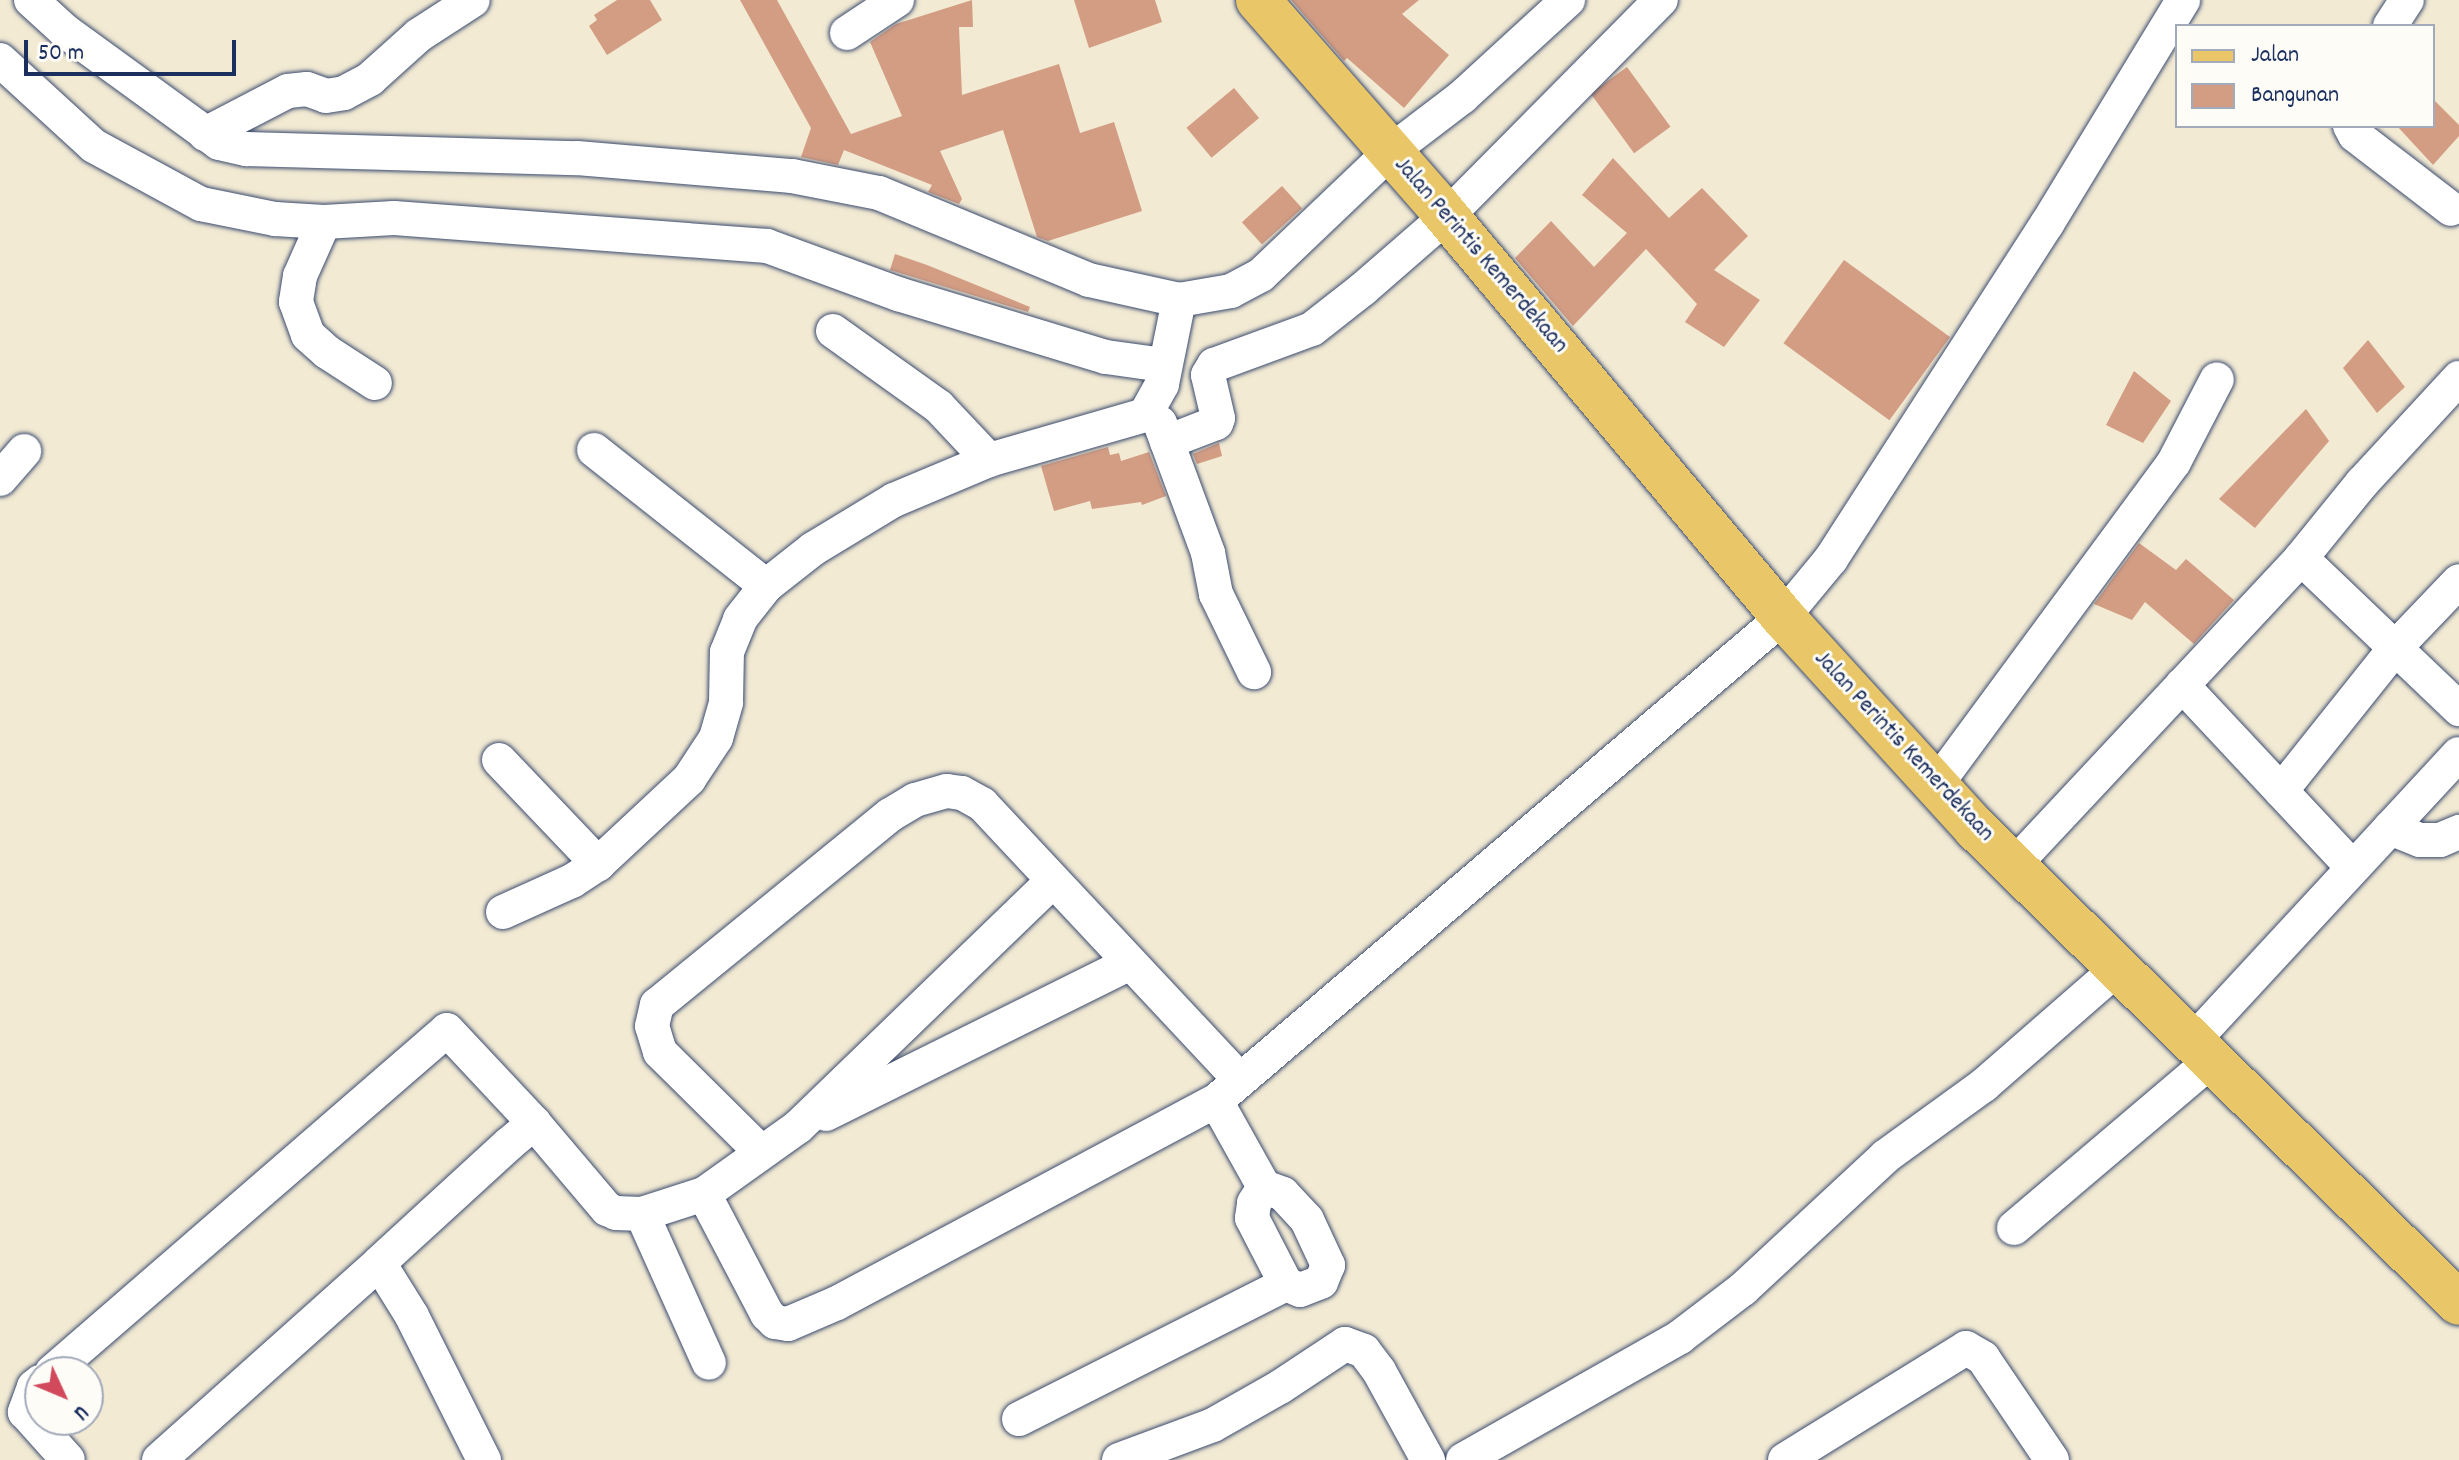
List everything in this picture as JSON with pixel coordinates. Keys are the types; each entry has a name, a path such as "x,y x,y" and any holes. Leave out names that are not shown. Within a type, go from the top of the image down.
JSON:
{"main road":[{"name":"Jalan Perintis Kemerdekaan","path":"1258,0 1443,212 1783,617 1936,785 2459,1303"}],"street":[{"path":"31,0 71,15 219,143 246,149 577,158 792,176 879,193 1089,280 1171,333"},
{"path":"205,134 288,91 307,89 326,96 344,93 370,79 419,35 473,0"},
{"path":"847,33 897,0"},
{"path":"0,60 94,146 201,204 275,219 324,222 394,218 767,246 898,294 1106,357 1171,333 1210,297 1261,275 1568,0"},
{"path":"1167,442 1216,423 1218,418 1208,375 1214,365 1312,329 1443,212 1661,0"},
{"path":"704,1194 767,1314 775,1322 788,1324 837,1303 1228,1090 1783,617 1831,559 2047,224 2183,0"},
{"path":"2391,24 2407,0"},
{"path":"2351,128 2355,135 2451,209"},
{"path":"324,222 300,276 296,302 308,335 327,352 375,383"},
{"path":"833,331 939,407 989,460"},
{"path":"503,912 572,881 598,864 689,779 716,738 726,702 727,652 740,619 766,586 813,549 894,500 989,460 1145,415 1162,384 1171,333"},
{"path":"2014,865 2301,558 2362,483 2459,378"},
{"path":"1936,785 2174,462 2191,436 2217,379"},
{"path":"1153,404 1208,553 1216,594 1254,672"},
{"path":"594,450 766,586"},
{"path":"0,479 24,451"},
{"path":"2301,558 2459,709"},
{"path":"2281,791 2396,647 2459,581"},
{"path":"2182,685 2353,868"},
{"path":"2014,1228 2202,1051 2353,868 2459,754"},
{"path":"499,760 598,864"},
{"path":"761,1152 660,1052 652,1026 657,1005 890,815 915,800 947,791 962,793 982,804 1130,963 1228,1090 1264,1187 1283,1194 1307,1220 1328,1265 1321,1282 1300,1290 1286,1284 1252,1218 1254,1203 1264,1187"},
{"path":"2390,828 2420,840 2440,840 2459,832"},
{"path":"798,1127 1053,881"},
{"path":"71,1356 249,1205 443,1032 455,1034 607,1209 642,1214 704,1194 798,1127 1130,963"},
{"path":"1463,1460 1680,1337 1743,1289 1886,1156 1984,1085 2118,968"},
{"path":"159,1460 534,1123"},
{"path":"642,1214 709,1363"},
{"path":"379,1263 412,1316 484,1460"},
{"path":"1019,1419 1286,1284"},
{"path":"1119,1460 1213,1425 1280,1387 1345,1344 1364,1351 1379,1371 1428,1460"},
{"path":"1785,1460 1966,1348 1983,1358 2052,1460"},
{"path":"46,1436 68,1460"}],"building":[{"path":"617,0 650,0 662,20 607,55 589,26 597,20 594,15"},
{"path":"740,0 777,0 851,134 902,116 870,42 896,24 972,0 973,27 959,27 962,95 1059,64 1080,133 1114,122 1142,211 1048,241 1037,237 1003,130 940,151 962,199 959,204 928,192 932,185 844,150 838,165 801,157 811,128"},
{"path":"1074,0 1155,0 1162,22 1089,48"},
{"path":"1291,0 1419,0 1402,14 1449,55 1404,108 1347,58 1344,61"},
{"path":"1627,67 1670,127 1634,153 1591,93"},
{"path":"1234,88 1259,118 1212,158 1187,128"},
{"path":"2435,101 2459,125 2459,136 2433,165 2399,128 2435,128"},
{"path":"1613,158 1669,218 1702,188 1748,236 1714,270 1760,300 1724,347 1685,322 1697,304 1646,249 1573,326 1515,258 1551,221 1594,267 1627,233 1582,195"},
{"path":"1282,186 1302,208 1262,244 1242,222"},
{"path":"895,254 1030,307 1028,312 890,270"},
{"path":"1844,260 1950,337 1889,420 1783,343"},
{"path":"2368,340 2405,387 2377,413 2343,368"},
{"path":"2134,371 2171,401 2143,443 2106,425"},
{"path":"2306,409 2329,441 2255,528 2219,499"},
{"path":"1219,443 1222,456 1197,464 1193,454"},
{"path":"1108,447 1110,455 1119,453 1121,461 1149,452 1166,496 1142,505 1141,502 1092,509 1090,501 1054,511 1041,466"},
{"path":"2139,543 2176,570 2186,559 2234,600 2194,644 2145,602 2132,620 2094,604"}]}
